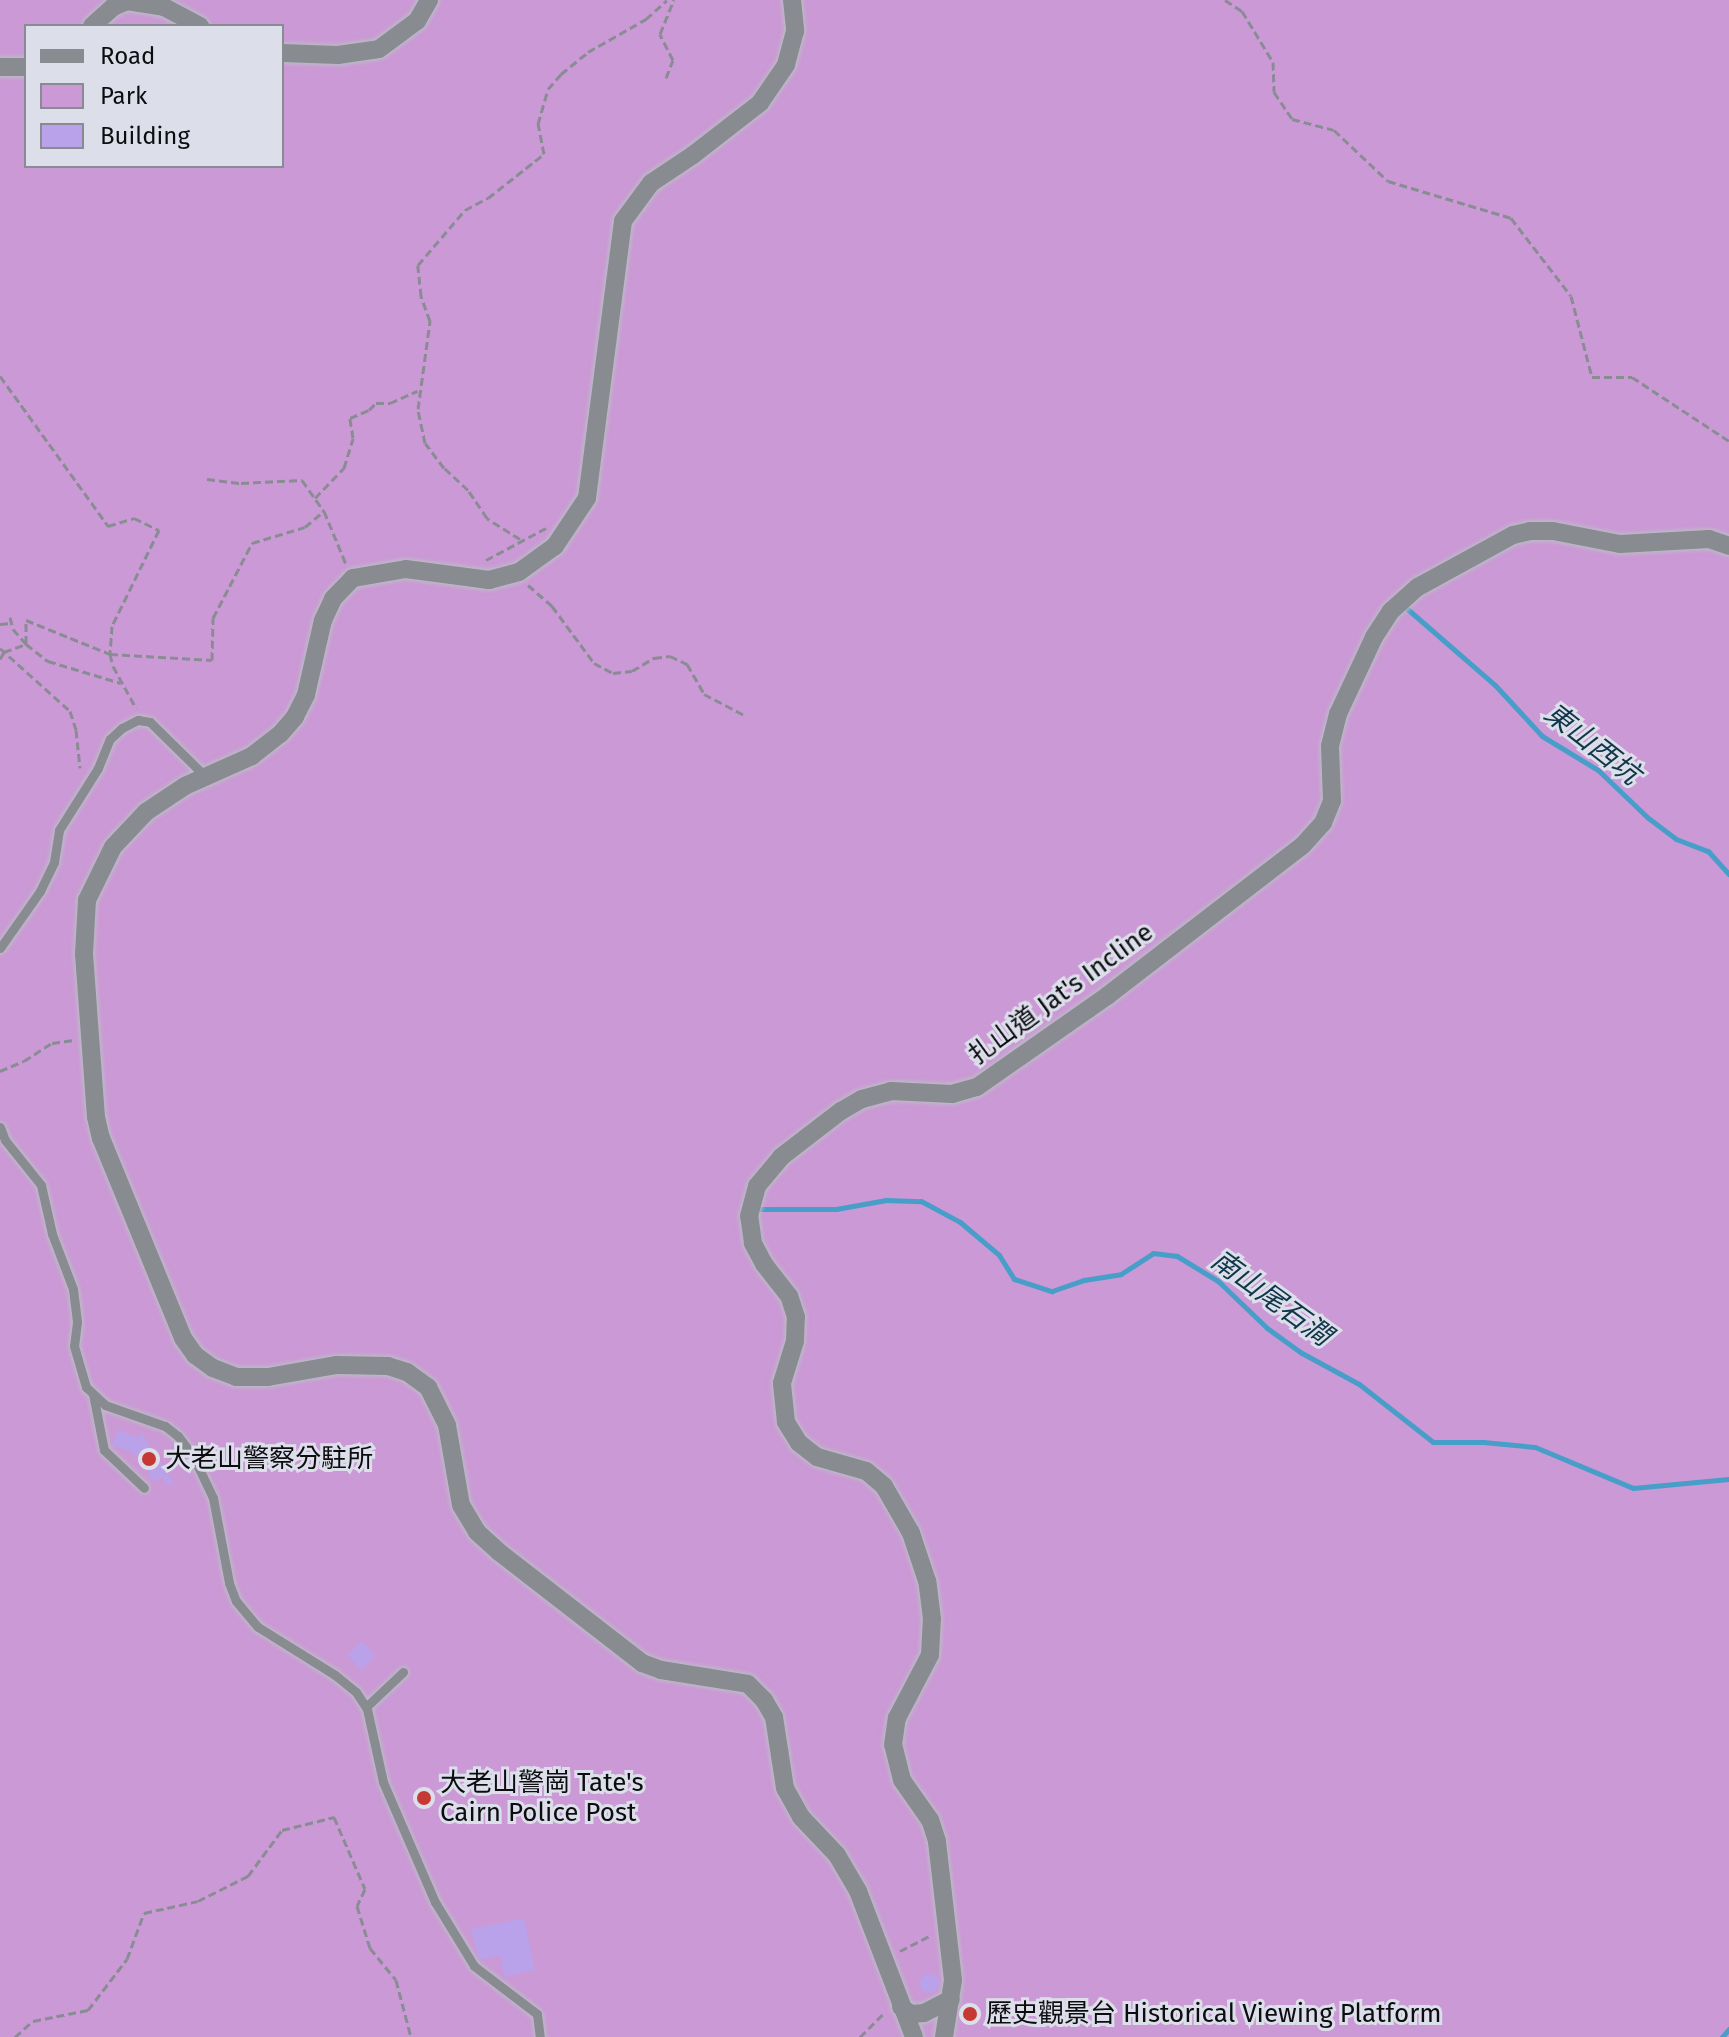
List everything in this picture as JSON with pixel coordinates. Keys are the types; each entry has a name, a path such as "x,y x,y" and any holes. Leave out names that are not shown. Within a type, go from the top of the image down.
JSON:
{"street":[{"path":"284,53 338,55 379,49 417,21 429,0"},
{"path":"792,0 795,31 786,65 760,103 651,183 623,221 587,498 555,546 519,572 489,580 462,579 406,569 353,578 333,599 323,620 316,663 295,717 252,756 185,786 125,830 94,879 87,900 84,931 90,1038 96,1117 101,1138 183,1338 195,1355 213,1368 236,1377 268,1377 337,1365 367,1364 407,1372 428,1387 447,1425 461,1505 477,1532 642,1663 661,1670 748,1684 764,1700 774,1717 785,1788 801,1817 848,1871 914,2037"},
{"path":"94,24 113,7 127,1 164,7 196,24"},
{"path":"0,67 24,67"},
{"name":"扎山道 Jat's Incline","path":"944,2037 951,1999 947,1931 933,1826 902,1780 893,1745 899,1712 930,1655 932,1619 927,1581 911,1533 884,1486 866,1471 817,1457 799,1443 786,1422 782,1383 795,1341 796,1317 789,1296 764,1264 751,1236 751,1202 762,1177 781,1157 841,1111 862,1099 891,1091 952,1094 977,1087 1107,996 1303,845 1323,823 1330,809 1334,792 1330,746 1338,714 1374,637 1391,611 1418,587 1513,535 1530,531 1553,531 1620,544 1709,539 1729,546"},
{"path":"901,2007 911,2014 924,2013 935,2010 951,1999"}],"lane":[{"path":"0,948 40,891 54,862 59,830 110,739 122,728 144,721 161,730 206,777"},
{"path":"0,1127 5,1140 41,1185 52,1234 73,1289 77,1322 74,1346 79,1370 93,1394 105,1405 165,1426 178,1436 193,1456 213,1498 229,1583 236,1601 258,1627 335,1675 356,1692 366,1707 383,1782 435,1902 474,1966 537,2014 540,2037"},
{"path":"93,1394 104,1450 144,1488"},
{"path":"366,1707 403,1672"}],"path":[{"path":"520,539 487,518 468,490 444,468 425,443 418,409 430,321 421,296 418,265 465,210 488,198 544,154 538,124 548,89 561,74 588,52 646,19 667,0"},
{"path":"666,78 673,60 660,34 674,0"},
{"path":"1225,0 1242,11 1273,62 1274,92 1292,119 1334,130 1388,181 1511,218 1571,296 1592,377 1632,377 1729,441"},
{"path":"0,376 108,526 134,518 159,530 112,626 110,654 122,683 144,721"},
{"path":"315,498 344,468 353,438 350,418 369,410 376,403 390,403 419,390"},
{"path":"207,479 241,483 302,480 324,511 353,578"},
{"path":"26,644 26,620 110,654 212,660 213,618 252,543 305,527 324,511"},
{"path":"462,579 520,539 573,519"},
{"path":"519,572 533,593 552,606 594,663 613,673 670,656 687,664 704,694 746,716"},
{"path":"0,624 11,620 26,644 48,661 122,683"},
{"path":"2,650 26,644"},
{"path":"0,659 2,650"},
{"path":"2,650 70,711 76,730 84,788"},
{"path":"0,1071 24,1061 52,1043 90,1038"},
{"path":"15,2037 33,2021 88,2010 127,1959 144,1913 198,1901 248,1876 282,1830 334,1817 365,1889 357,1906 370,1948 396,1980 411,2037"},
{"path":"882,1957 895,1956 930,1935 947,1931"},
{"path":"860,2037 882,2017"}],"green space":[{"path":"0,0 1729,0 1729,2037 0,2037"}],"building":[{"name":"大老山警察分駐所","path":"118,1430 138,1438 141,1432 174,1483 170,1486 162,1478 152,1481 146,1465 133,1453 112,1445"},
{"path":"362,1641 375,1656 361,1670 347,1654"},
{"path":"524,1918 535,1970 504,1977 500,1955 479,1960 471,1929"},
{"path":"927,1973 937,1976 940,1984 933,1993 922,1991 919,1981"}],"waterway":[{"name":"東山西坑","path":"1404,606 1495,685 1542,736 1598,770 1647,817 1676,839 1708,851 1729,874"},
{"name":"南山尾石澗","path":"755,1209 836,1209 886,1200 921,1201 960,1222 999,1255 1014,1279 1052,1291 1084,1280 1121,1274 1153,1253 1177,1256 1218,1281 1267,1328 1300,1352 1359,1384 1433,1442 1483,1442 1535,1447 1633,1488 1729,1479"},
{"path":"1722,2037 1729,2029"}],"place":[{"name":"大老山警察分駐所","path":"149,1459"},
{"name":"大老山警崗 Tate's Cairn Police Post","path":"424,1798"},
{"name":"歷史觀景台 Historical Viewing Platform","path":"970,2014"}]}
